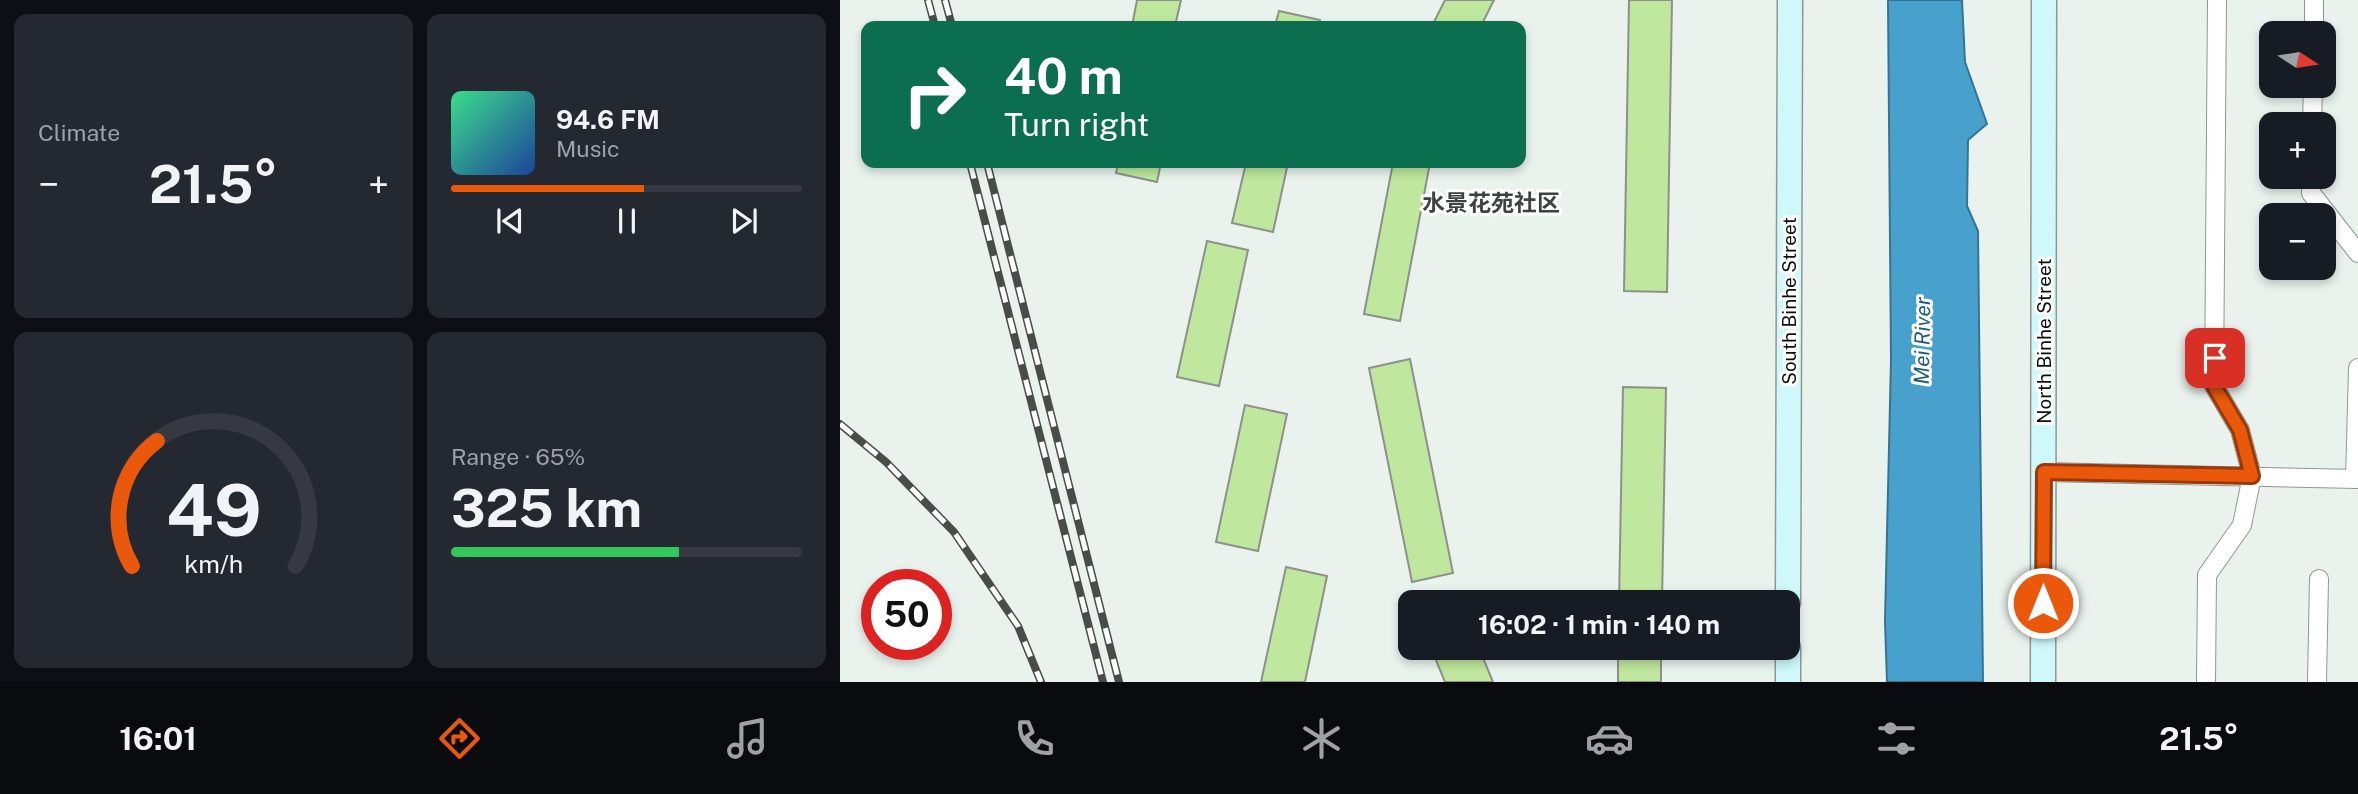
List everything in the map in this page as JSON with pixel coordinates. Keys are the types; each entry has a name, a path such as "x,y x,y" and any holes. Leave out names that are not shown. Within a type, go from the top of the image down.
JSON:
{"main road":[{"name":"South Binhe Street","path":"1788,590 1790,0"},
{"name":"North Binhe Street","path":"2043,682 2044,0"},
{"path":"1788,660 1788,682"}],"street":[{"path":"2206,682 2207,575 2242,525 2252,476 2240,430 2214,386 2217,0"},
{"path":"2314,0 2314,21"},
{"path":"2311,189 2311,193 2358,253"},
{"path":"2044,472 2357,479 2358,368"},
{"path":"2317,682 2319,579"}],"water":[{"name":"Mei River","path":"1888,0 1962,0 1965,62 1987,124 1968,140 1967,206 1978,231 1983,682 1887,682 1885,621 1891,360"}],"building":[{"path":"1137,0 1181,0 1176,21 1133,21"},
{"path":"1445,0 1494,0 1484,21 1434,21"},
{"path":"1629,0 1672,0 1667,292 1624,291"},
{"path":"1279,11 1320,20 1320,21 1276,21"},
{"path":"1117,168 1160,168 1157,182 1116,173"},
{"path":"1245,168 1287,168 1273,232 1232,223"},
{"path":"1392,168 1429,168 1400,321 1364,314"},
{"path":"1207,241 1248,250 1219,386 1177,377"},
{"path":"1410,359 1453,573 1412,582 1369,368"},
{"path":"1623,387 1666,388 1662,590 1619,590"},
{"path":"1245,405 1287,414 1258,551 1216,542"},
{"path":"1286,567 1327,576 1305,682 1261,682"},
{"path":"1436,660 1484,660 1493,682 1445,682"},
{"path":"1618,660 1661,660 1661,682 1618,682"}],"railway":[{"path":"928,0 934,21"},
{"path":"945,0 951,21"},
{"path":"971,168 1103,682"},
{"path":"988,168 1119,682"},
{"path":"840,424 886,462 954,532 1018,626 1041,682"}],"district":[{"name":"水景花苑社区","path":"1491,202"}],"route":[{"path":"2043,603 2044,472 2252,476 2240,430 2214,386 2215,358"}]}
